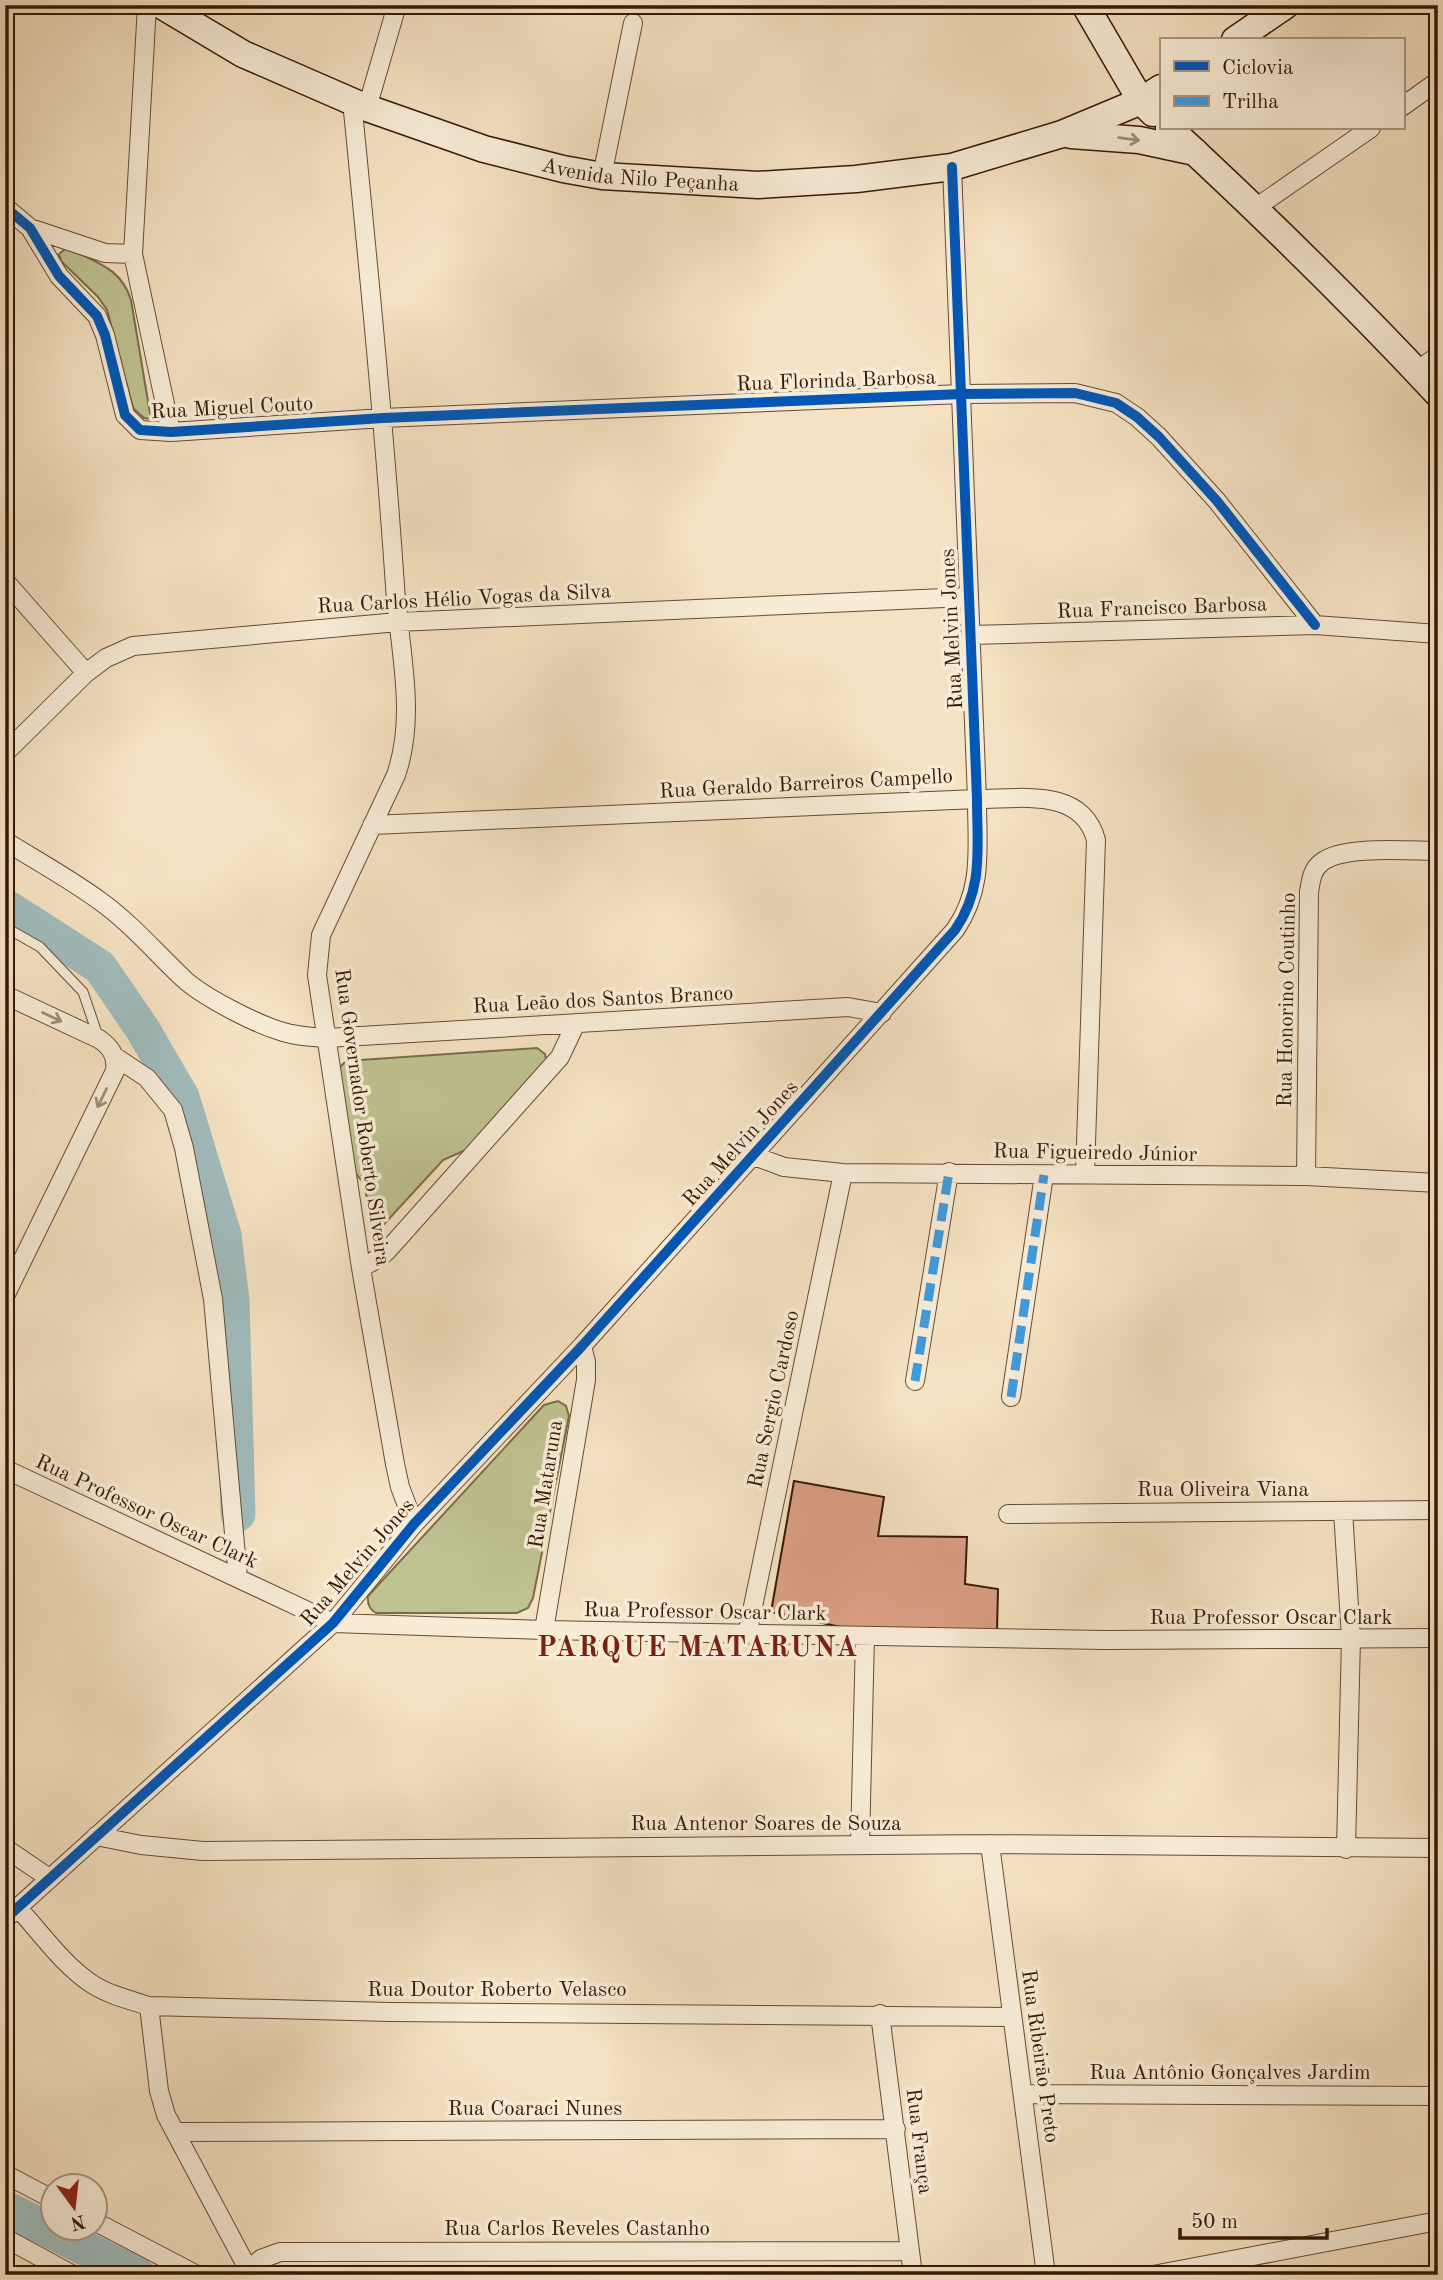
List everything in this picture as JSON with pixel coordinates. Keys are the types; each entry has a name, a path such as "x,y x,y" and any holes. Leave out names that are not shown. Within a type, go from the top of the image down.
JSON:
{"main road":[{"name":"Avenida Nilo Peçanha","path":"161,5 243,54 359,104 484,149 602,176 758,185 856,179 952,167 1062,134 1151,94"},
{"path":"1085,5 1151,94 1160,117"},
{"path":"1239,38 1286,5"},
{"path":"1172,130 1384,335 1427,363 1438,394"},
{"path":"1062,134 1139,140 1195,152"}],"street":[{"path":"147,5 133,254 172,432"},
{"path":"359,104 397,5"},
{"path":"602,176 633,23"},
{"path":"1404,105 1438,81"},
{"name":"Rua Governador Roberto Silveira","path":"359,104 406,731 399,765 321,935 317,975 361,1268 395,1464 400,1487 415,1524"},
{"path":"1254,209 1368,130"},
{"name":"Rua Melvin Jones","path":"12,1913 333,1623 415,1524 582,1346 955,930 972,898 976,879 976,799 952,167"},
{"name":"Rua Miguel Couto","path":"5,207 30,228 59,276 97,316 125,415 140,430 172,432 383,418"},
{"path":"30,228 104,253 133,254"},
{"name":"Rua Florinda Barbosa","path":"383,418 962,394 1075,393 1116,403 1159,436 1217,501 1315,625"},
{"path":"5,581 86,673"},
{"name":"Rua Carlos Hélio Vogas da Silva","path":"6,751 86,673 106,658 132,646 398,622 967,597"},
{"name":"Rua Francisco Barbosa","path":"971,635 1315,625 1438,634"},
{"name":"Rua Geraldo Barreiros Campello","path":"372,825 976,799 1049,799 1069,805 1085,815 1092,825 1096,840 1085,1174"},
{"name":"Rua Leão dos Santos Branco","path":"5,841 100,901 143,937 187,982 205,994 281,1032 327,1038 848,1007 881,1013"},
{"name":"Rua Honorino Coutinho","path":"1306,1176 1311,877 1322,862 1333,856 1352,852 1438,851"},
{"path":"5,995 99,1039 114,1056 115,1070 5,1296"},
{"path":"361,1268 387,1251 560,1057 576,1023"},
{"path":"114,1056 147,1078 173,1110 184,1148 213,1299 238,1578"},
{"name":"Rua Figueiredo Júnior","path":"754,1156 784,1167 843,1173 1306,1176 1438,1183"},
{"path":"915,1381 948,1172"},
{"name":"Rua Sergio Cardoso","path":"747,1635 843,1173"},
{"path":"1011,1397 1044,1175"},
{"name":"Rua Mataruna","path":"544,1630 586,1380 586,1362 582,1346"},
{"name":"Rua Professor Oscar Clark","path":"5,1469 333,1623 747,1635 1105,1640 1438,1638"},
{"name":"Rua Oliveira Viana","path":"1008,1514 1438,1510"},
{"path":"1343,1511 1350,1638 1346,1849"},
{"path":"860,1844 865,1636"},
{"name":"Rua Antenor Soares de Souza","path":"96,1836 174,1850 860,1844 1438,1849"},
{"name":"Rua Ribeirão Preto","path":"990,1844 1046,2275"},
{"path":"5,1848 50,1878"},
{"name":"Rua Doutor Roberto Velasco","path":"12,1913 91,1984 149,2006 390,2012 1012,2017"},
{"path":"149,2006 159,2091 166,2115 246,2272"},
{"name":"Rua França","path":"880,2014 913,2275"},
{"name":"Rua Antônio Gonçalves Jardim","path":"1023,2094 1438,2096"},
{"name":"Rua Coaraci Nunes","path":"175,2132 896,2129"},
{"path":"5,2174 38,2192"},
{"path":"1153,2275 1438,2221"},
{"path":"108,2228 197,2275"},
{"path":"5,2238 73,2275"},
{"name":"Rua Carlos Reveles Castanho","path":"246,2272 261,2259 280,2252 910,2251"}],"lane":[{"path":"5,927 40,947 83,992 99,1039"}],"green space":[{"path":"65,249 107,268 127,289 151,419 144,418 133,408 107,310 98,297 61,261 59,254"},
{"path":"537,1048 545,1054 547,1063 468,1149 443,1160 376,1233 373,1231 364,1183 354,1172 338,1069 346,1061"},
{"path":"558,1401 566,1406 569,1416 533,1598 528,1608 517,1613 376,1613 372,1610 368,1604 368,1596 544,1405"}],"building":[{"path":"794,1481 884,1497 878,1536 967,1537 965,1584 998,1589 997,1631 864,1632 771,1612"}],"waterway":[{"path":"5,906 100,967 143,1030 182,1097 224,1235 232,1301 238,1514"},
{"path":"5,2208 138,2275"}],"marked path":[{"path":"915,1381 949,1172"},
{"path":"1011,1397 1044,1175"}],"cycle path":[{"path":"5,1919 333,1623 414,1524 582,1346 955,930 964,914 975,883 978,834 952,167"},
{"path":"5,207 30,228 59,276 97,316 105,335 125,415 140,430 171,432 383,418 962,394 1075,393 1116,403 1159,437 1217,501 1315,625"}],"district":[{"name":"PARQUE MATARUNA","path":"698,1646"}]}
